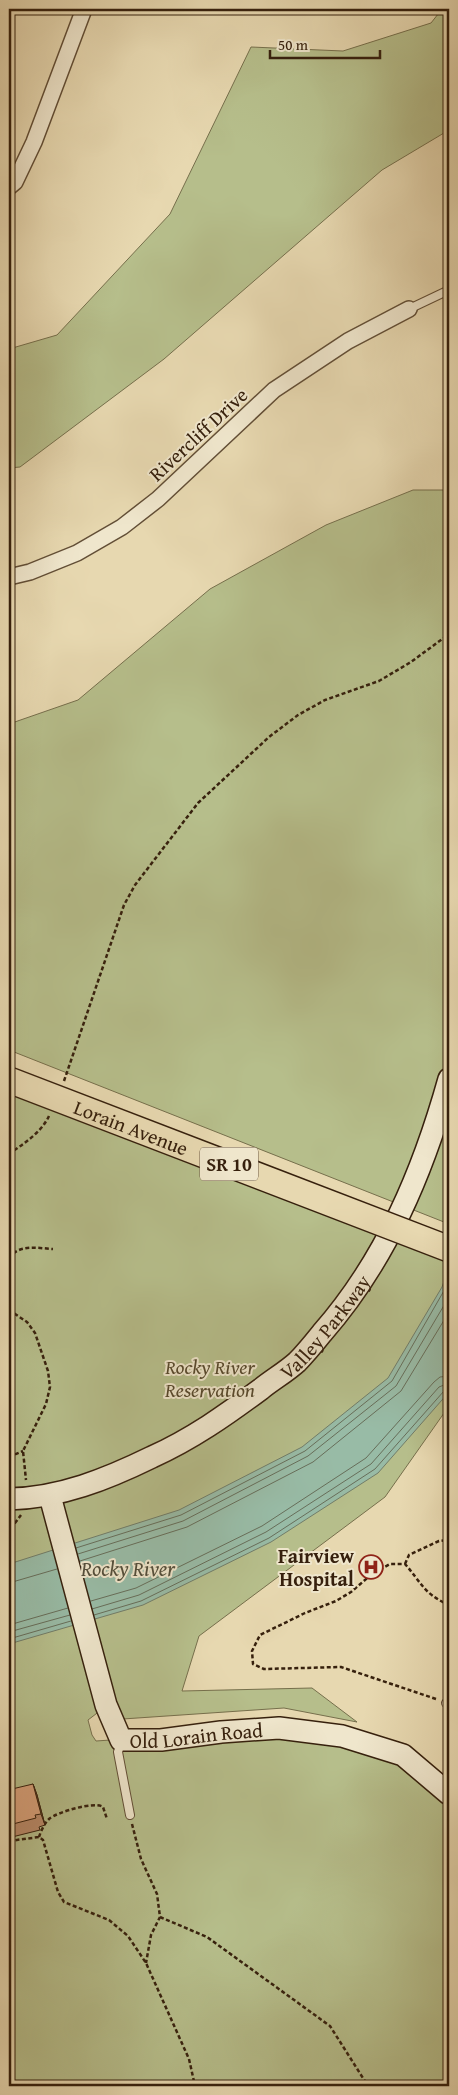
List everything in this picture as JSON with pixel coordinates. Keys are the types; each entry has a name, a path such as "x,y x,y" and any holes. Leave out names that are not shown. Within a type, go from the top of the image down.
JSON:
{"main road":[{"name":"Lorain Avenue","path":"9,1080 449,1249"}],"street":[{"path":"9,187 15,182 34,142 84,9"},
{"name":"Rivercliff Drive","path":"9,577 30,572 77,553 122,527 158,499 274,390 348,341 409,309"},
{"name":"Valley Parkway","path":"16,1506 119,1473 176,1446 218,1421 297,1362 344,1308 379,1257 418,1175 437,1123 449,1079"},
{"name":"Old Lorain Road","path":"50,1496 106,1705 121,1740 161,1740 221,1732 279,1728 342,1736 403,1755 449,1794"}],"lane":[{"path":"409,309 449,290"},
{"path":"121,1740 118,1752 130,1815"}],"path":[{"path":"63,1082 124,905 135,884 198,803 269,737 298,715 325,700 378,681 411,662 449,634"},
{"path":"9,1154 35,1134 46,1123 50,1115"},
{"path":"9,1258 20,1249 53,1249"},
{"path":"9,1310 27,1322 35,1333 48,1371 50,1387 46,1404 23,1452 27,1487"},
{"path":"9,1457 23,1452"},
{"path":"9,1526 15,1523 16,1506"},
{"path":"405,1564 409,1555 439,1541 449,1540"},
{"path":"405,1564 390,1564 372,1574 336,1601 305,1613 260,1635 252,1652 253,1664 264,1670 341,1667 448,1704"},
{"path":"405,1564 424,1590 447,1604 449,1611"},
{"path":"449,1616 446,1630 449,1638"},
{"path":"39,1837 50,1819 62,1812 101,1804 107,1819"},
{"path":"130,1815 141,1859 157,1894 160,1917 151,1935 146,1963"},
{"path":"9,1841 39,1837"},
{"path":"39,1837 43,1840 58,1892 64,1902 109,1920 128,1936 146,1963 189,2059 195,2086"},
{"path":"160,1917 207,1937 330,2026 368,2086"}],"green space":[{"path":"442,9 449,9 449,130 382,170 164,359 20,467 9,468 9,349 57,335 170,214 251,47 343,51 431,23"},
{"path":"413,490 449,490 449,1224 9,1050 9,724 78,700 210,589 326,525"},
{"name":"Rocky River Reservation","path":"9,1073 449,1261 449,1406 385,1497 199,1636 182,1691 312,1688 357,1722 284,1708 108,1720 105,1707 88,1720 92,1735 96,1741 283,1728 406,1751 449,1796 449,2086 9,2086"}],"water":[{"name":"Rocky River","path":"449,1267 449,1392 378,1473 271,1542 143,1605 9,1644 9,1564 179,1510 302,1447 388,1378 442,1287"}],"building":[{"path":"33,1784 41,1814 35,1815 36,1818 9,1825 9,1794 13,1793 12,1789"}],"place":[{"name":"Fairview Hospital","path":"371,1567"}]}
